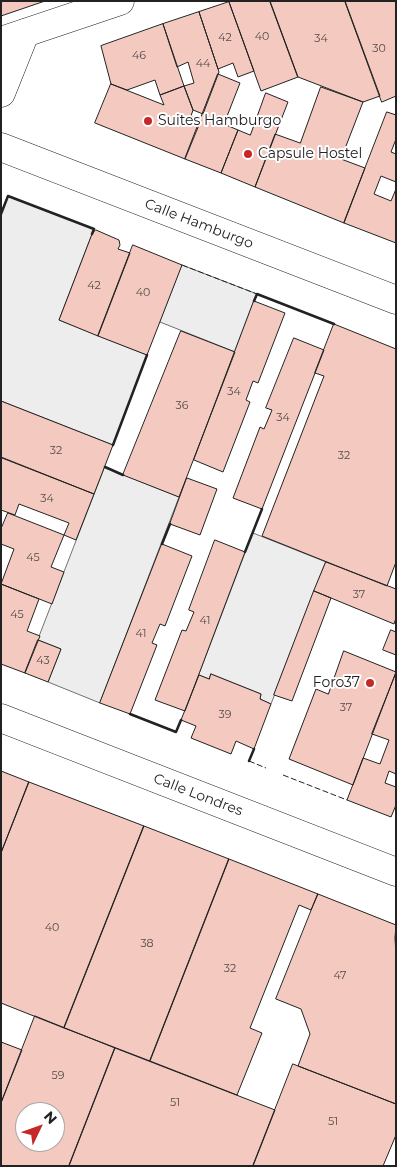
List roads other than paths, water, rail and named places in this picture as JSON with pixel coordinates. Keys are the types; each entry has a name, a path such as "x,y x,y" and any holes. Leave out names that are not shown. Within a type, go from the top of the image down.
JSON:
{"street":[{"path":"1,93 13,37 120,1"},
{"name":"Calle Hamburgo","path":"1,147 396,300"},
{"name":"Calle Londres","path":"1,718 396,872"}],"place":[{"name":"Suites Hamburgo","path":"148,121"},
{"name":"Capsule Hostel","path":"248,154"},
{"name":"Foro37","path":"370,683"}]}
